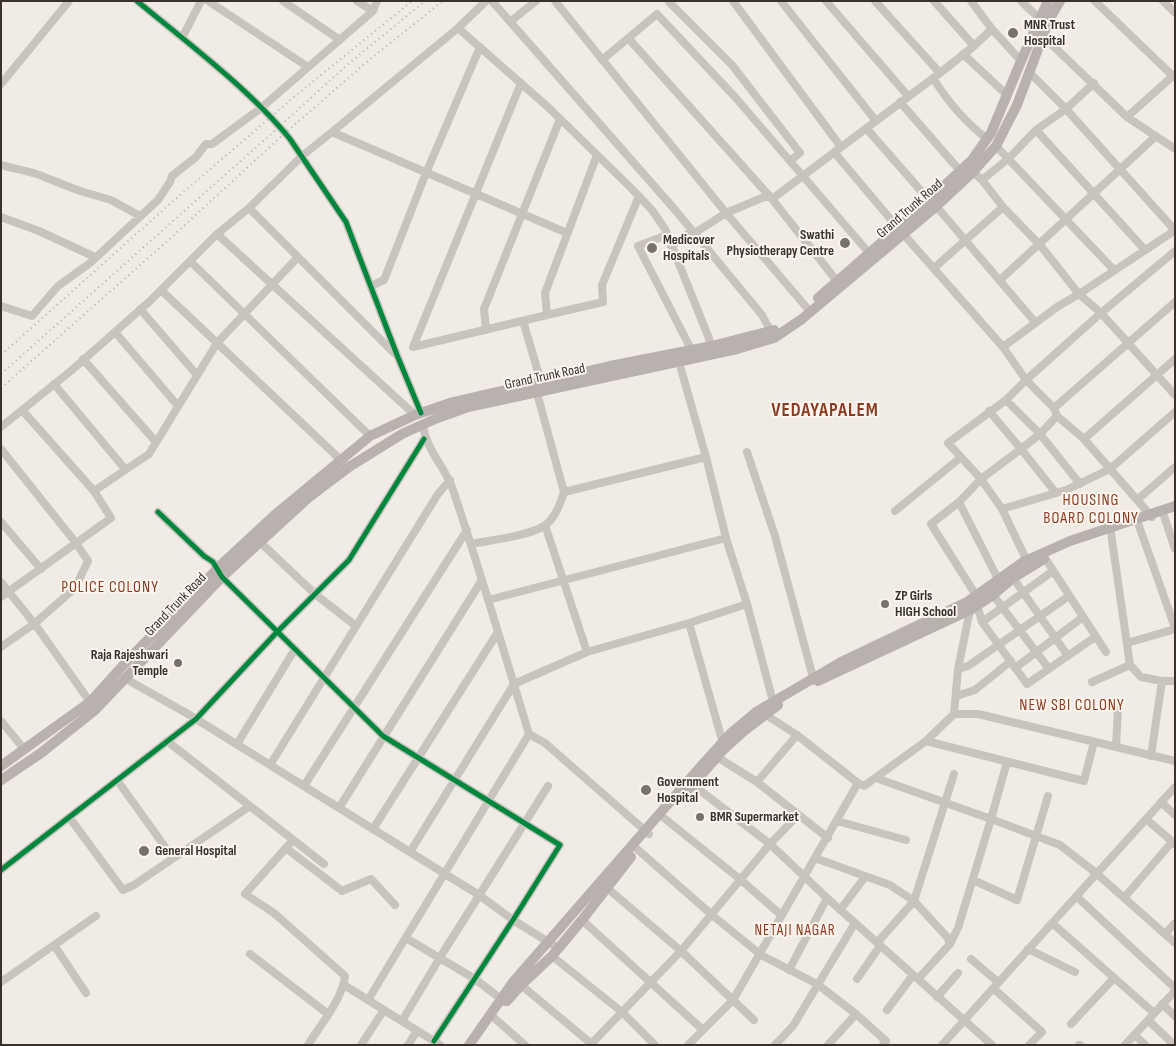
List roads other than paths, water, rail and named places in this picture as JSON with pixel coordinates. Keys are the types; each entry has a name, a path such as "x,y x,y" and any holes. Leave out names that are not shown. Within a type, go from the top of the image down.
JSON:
{"main road":[{"path":"546,384 771,332 839,284 869,253 901,230 932,203 972,160 991,134 1048,1"},
{"name":"Grand Trunk Road","path":"932,203 973,172 996,146 1017,105 1049,20 1060,1"},
{"name":"Grand Trunk Road","path":"1,780 41,754 95,710 126,679 220,573 260,542 308,498 349,467 402,434 423,425 426,414 468,407 531,391 546,384 679,362 737,349 774,338 802,319 901,230"},
{"path":"1,766 90,702 126,661 220,573 277,513 370,436 426,414"},
{"path":"397,424 402,434"},
{"path":"469,1045 504,1001 521,985 553,948 647,832 723,746 756,712 814,681 993,595 1000,583 1013,578 1029,564 1068,546 1138,523 1175,506"},
{"path":"814,681 841,662 967,602 976,603 1000,583 1070,540 1151,516 1170,515"},
{"path":"476,1045 514,982 582,920 647,832 664,818 717,757 723,746 766,715 774,704"}],"street":[{"path":"1,84 69,1"},
{"path":"137,1 261,108 280,126 302,156 346,222 397,356 426,414"},
{"path":"182,38 201,1"},
{"path":"208,1 308,67"},
{"path":"283,1 340,40"},
{"path":"358,1 373,11"},
{"path":"1,306 32,316 58,286 90,263 158,200 172,176 196,157 206,144 212,144 261,108 373,11 377,1"},
{"path":"1,427 115,332 161,290 217,234 249,208 302,156 458,28 486,1"},
{"path":"492,1 676,211 693,234 762,315 771,332"},
{"path":"510,22 536,1"},
{"path":"555,1 726,213 807,308"},
{"path":"733,1 841,147"},
{"path":"781,1 876,121"},
{"path":"875,1 940,73"},
{"path":"934,1 974,46"},
{"path":"971,1 1021,61"},
{"path":"1020,1 1040,19"},
{"path":"1095,1 1174,76 1127,117"},
{"path":"1163,1 1175,13"},
{"path":"602,60 629,39 670,2 732,65 800,153 790,161"},
{"path":"829,2 908,96"},
{"path":"657,14 735,97 869,253"},
{"path":"458,28 560,119 652,210 665,229 712,346"},
{"path":"672,246 688,234 693,234 726,213 770,197 803,176 940,73 974,46 992,28"},
{"path":"1043,36 1094,83 1127,117 1175,149"},
{"path":"629,39 770,197 839,284"},
{"path":"371,286 384,280 426,173 480,47"},
{"path":"963,54 1007,95"},
{"path":"1003,347 1057,306 1080,294 1174,228 1066,109 1029,72"},
{"path":"933,78 949,104 987,139"},
{"path":"521,83 413,347 603,302 602,285 639,196"},
{"path":"982,180 1009,158 1036,130 1066,109 1094,83"},
{"path":"900,102 961,172"},
{"path":"486,330 484,309 560,119"},
{"path":"866,128 1035,322"},
{"path":"1036,130 1144,250"},
{"path":"332,132 567,233"},
{"path":"1000,280 1156,136"},
{"path":"996,146 1114,270"},
{"path":"834,152 1003,347 1026,380 1054,408 1058,416 1084,438 1151,516"},
{"path":"547,315 545,293 597,155"},
{"path":"1,164 24,172 40,174 44,178 111,200 140,216"},
{"path":"973,172 982,180 1002,207 1040,245 1080,294 1101,312 1175,395"},
{"path":"934,268 1002,207"},
{"path":"249,208 397,356"},
{"path":"1,218 39,231 95,257"},
{"path":"217,234 426,414"},
{"path":"667,235 638,246 691,349"},
{"path":"1029,564 1002,510 981,479 948,444 1006,400 1101,312 1175,251"},
{"path":"94,492 149,454 217,343 298,257"},
{"path":"190,261 370,436"},
{"path":"161,290 349,467"},
{"path":"1054,408 1175,302"},
{"path":"140,309 197,375"},
{"path":"523,321 546,384"},
{"path":"115,332 178,406"},
{"path":"84,359 156,442"},
{"path":"1084,438 1175,359"},
{"path":"679,362 706,457 726,538 747,604 774,704"},
{"path":"54,384 125,469"},
{"path":"471,544 531,532 545,525 560,507 564,492 531,391"},
{"path":"1006,400 1040,434 1080,484"},
{"path":"1,597 111,518 94,492 22,410"},
{"path":"989,412 1056,493"},
{"path":"1002,510 1080,484 1110,469 1175,412"},
{"path":"1058,416 1040,434 981,479 960,502 931,524 976,603 982,622 1027,684 1095,636"},
{"path":"423,425 424,439 450,480 529,734 545,743 647,832"},
{"path":"1,870 196,718 277,632 349,560 424,439"},
{"path":"1,449 76,543 88,561 75,588 34,624 1,647"},
{"path":"747,452 775,536 814,681"},
{"path":"564,492 706,457"},
{"path":"895,512 960,458"},
{"path":"1137,500 1175,467"},
{"path":"270,765 438,494 450,480"},
{"path":"960,502 1000,583"},
{"path":"158,512 204,556 213,562 220,573 277,632 383,736 560,845 437,1043 344,985"},
{"path":"1170,515 1175,550"},
{"path":"1,522 41,569"},
{"path":"1127,643 1175,628 1138,523"},
{"path":"545,525 587,652"},
{"path":"304,786 467,530"},
{"path":"1111,533 1130,664 1141,677 1162,681 1175,681"},
{"path":"488,600 726,538"},
{"path":"260,542 315,594 356,626"},
{"path":"1045,558 1106,652"},
{"path":"982,622 1053,571"},
{"path":"1013,578 1068,656"},
{"path":"339,808 482,580"},
{"path":"1,582 90,702"},
{"path":"993,595 1049,669"},
{"path":"958,669 968,666 1069,596"},
{"path":"766,715 797,735 864,786 926,742 954,714 958,669 976,603"},
{"path":"410,852 514,684 587,652 689,623 747,604"},
{"path":"956,696 975,690 1036,652 1083,617"},
{"path":"689,623 723,746"},
{"path":"373,830 498,632"},
{"path":"237,744 295,649"},
{"path":"1092,682 1130,664"},
{"path":"126,679 196,718 479,895 553,948 655,1045"},
{"path":"1151,756 1162,681"},
{"path":"1116,747 1118,708"},
{"path":"954,714 978,714 1175,761"},
{"path":"1,721 24,750"},
{"path":"368,1000 529,734"},
{"path":"757,782 797,735"},
{"path":"167,741 324,864"},
{"path":"926,742 1084,782 1094,742"},
{"path":"717,757 757,782 828,838"},
{"path":"887,1010 916,977 950,944 958,928 1006,762"},
{"path":"857,978 879,944 914,901 954,774"},
{"path":"876,778 991,818 1060,846 1096,873 1175,943"},
{"path":"117,780 173,858"},
{"path":"688,1045 733,1000 761,955 781,915 828,838 858,783"},
{"path":"693,785 770,844 840,910 992,1045"},
{"path":"402,1021 548,786"},
{"path":"942,1045 1175,788"},
{"path":"973,880 1017,900 1048,796"},
{"path":"1161,802 1175,815"},
{"path":"70,817 123,890 134,885 250,806"},
{"path":"521,985 592,1044 681,951 770,844 798,815"},
{"path":"664,818 781,915"},
{"path":"1124,898 1174,843 1146,818"},
{"path":"837,821 906,840"},
{"path":"293,840 245,894 274,913 345,976 344,985 308,1045"},
{"path":"286,848 342,891 371,879 395,905"},
{"path":"637,848 712,915 761,955 817,984 856,1014 886,1041 883,1045"},
{"path":"815,858 890,885 914,901 947,937 950,944"},
{"path":"840,910 865,877"},
{"path":"606,887 681,951 754,1020"},
{"path":"1076,896 1175,990 1124,1045"},
{"path":"789,970 827,898"},
{"path":"1,982 96,916"},
{"path":"582,920 702,1030"},
{"path":"775,1045 792,1026 855,923"},
{"path":"1052,923 1154,1013"},
{"path":"1165,934 1175,923"},
{"path":"406,938 475,979 504,1001"},
{"path":"54,946 86,993"},
{"path":"1028,949 1075,972"},
{"path":"250,954 328,1014"},
{"path":"970,959 1042,1032 1029,1045"},
{"path":"937,997 958,973"},
{"path":"1071,1024 1114,978"},
{"path":"1162,1004 1175,1016"},
{"path":"361,1045 384,1010"},
{"path":"828,1045 856,1014"},
{"path":"493,1017 525,1045"},
{"path":"1148,1020 1174,1045"},
{"path":"408,1045 417,1031"},
{"path":"1134,1035 1145,1045"}],"railway":[{"path":"1,355 172,202 294,97 412,1"},
{"path":"1,374 347,65 425,1"},
{"path":"1,388 164,244 285,133 369,60 443,1"}],"place":[{"name":"MNR Trust Hospital","path":"1013,33"},
{"name":"Swathi Physiotherapy Centre","path":"845,243"},
{"name":"Medicover Hospitals","path":"652,248"},
{"name":"ZP Girls HIGH School","path":"885,604"},
{"name":"Raja Rajeshwari Temple","path":"178,663"},
{"name":"Government Hospital","path":"646,790"},
{"name":"BMR Supermarket","path":"700,817"},
{"name":"General Hospital","path":"144,851"}],"district":[{"name":"VEDAYAPALEM","path":"825,411"},
{"name":"HOUSING BOARD COLONY","path":"1091,510"},
{"name":"POLICE COLONY","path":"110,588"},
{"name":"NEW SBI COLONY","path":"1072,706"},
{"name":"NETAJI NAGAR","path":"795,931"}]}
